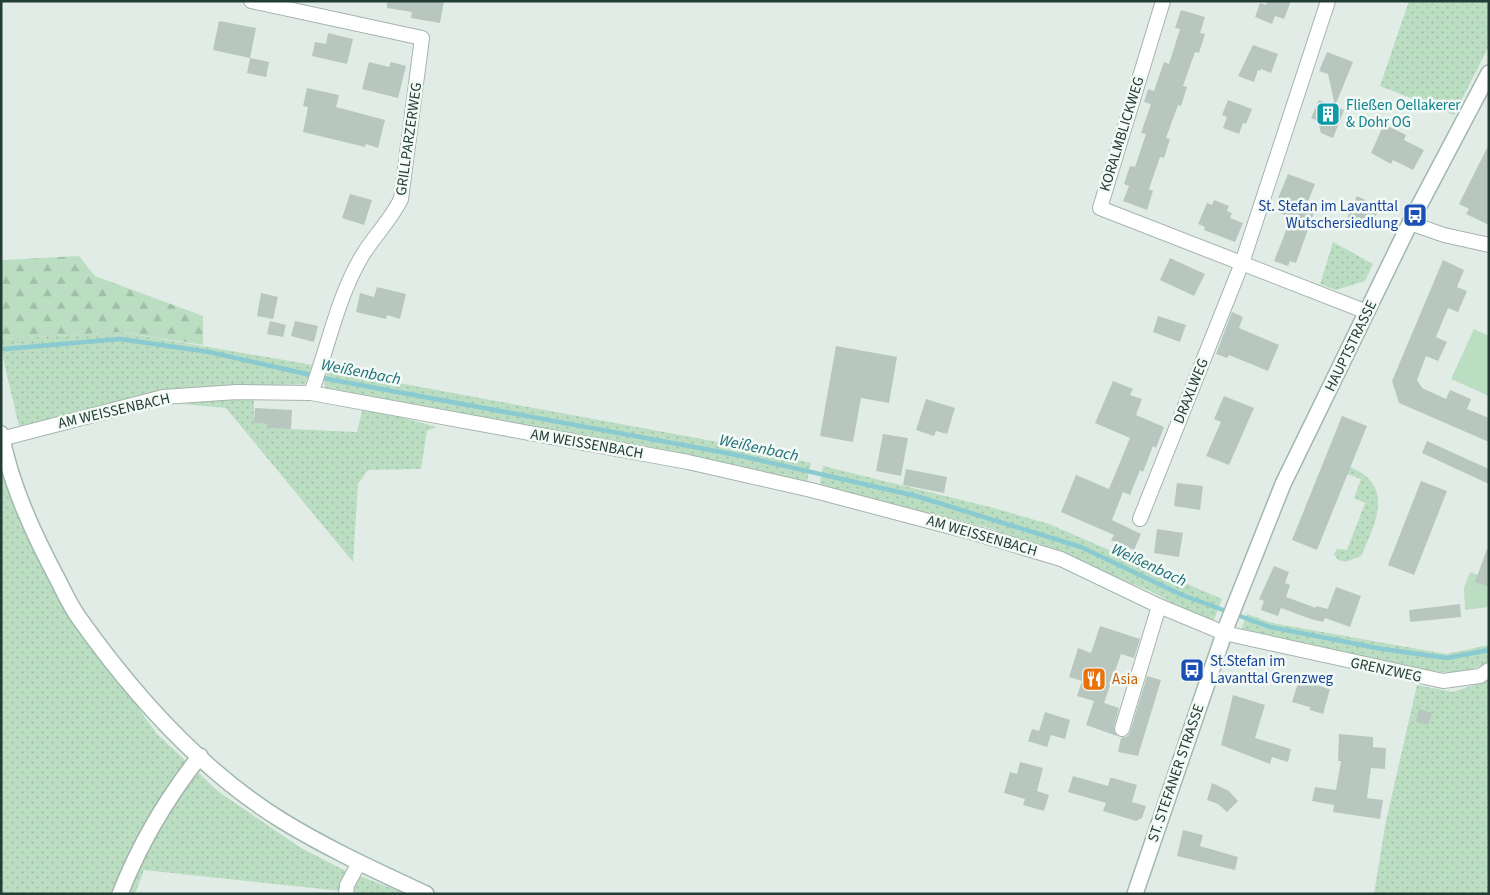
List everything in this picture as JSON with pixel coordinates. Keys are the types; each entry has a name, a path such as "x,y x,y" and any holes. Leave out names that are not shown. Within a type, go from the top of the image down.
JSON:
{"main road":[{"name":"HAUPTSTRASSE","path":"1226,629 1283,484 1410,223 1489,73"},
{"path":"2,437 14,484 42,551 78,617 133,686 200,756 243,793 280,820 358,862 426,894"},
{"name":"ST. STEFANER STRASSE","path":"1135,894 1226,629"},
{"path":"120,894 132,862 161,809 200,756"}],"street":[{"name":"GRILLPARZERWEG","path":"251,1 422,38 401,199 395,211 362,255 351,278 312,391"},
{"name":"KORALMBLICKWEG","path":"1163,1 1100,208 1367,312"},
{"path":"1242,263 1328,1"},
{"path":"1410,223 1489,245"},
{"name":"DRAXLWEG","path":"1140,519 1242,263"},
{"name":"AM WEISSENBACH","path":"2,437 162,397 237,392 312,391 688,462 811,490 974,533 1061,559 1159,606 1226,629"},
{"path":"1122,729 1159,606"},
{"name":"GRENZWEG","path":"1226,629 1443,681 1480,676 1489,670"},
{"path":"346,894 347,884 358,862"}],"green space":[{"path":"1409,1 1489,2 1489,46 1454,115 1380,86"},
{"path":"1333,242 1373,264 1365,281 1336,290 1320,284"},
{"path":"79,256 95,276 203,316 203,345 121,332 1,339 1,260"},
{"path":"1474,329 1489,336 1489,396 1451,379"},
{"path":"121,332 313,365 305,384 184,388 19,426 4,363 1,339"},
{"path":"328,370 756,449 811,463 807,481 325,388 324,383"},
{"path":"254,398 254,423 267,424 268,428 357,432 363,407 437,427 427,431 421,469 368,470 358,484 353,562 226,408 181,404"},
{"path":"1,455 82,629 157,734 219,792 301,848 344,870 407,894 370,894 144,870 135,894 1,894"},
{"path":"823,466 994,508 1049,524 1222,599 1214,620 1190,613 1152,592 1059,553 986,527 832,490 820,483"},
{"path":"1350,467 1364,475 1373,484 1377,494 1378,506 1372,531 1361,556 1346,562 1338,560 1334,554 1337,549 1347,550 1365,503 1354,498 1361,479 1347,474"},
{"path":"1470,572 1478,575 1489,587 1489,607 1465,610 1464,588"},
{"path":"1247,614 1272,623 1446,654 1489,645 1489,662 1456,672 1421,669 1241,630"},
{"path":"1489,680 1489,894 1374,894 1385,826 1417,685 1453,692"}],"building":[{"path":"387,1 444,1 440,23 411,18 412,12 387,8"},
{"path":"1267,1 1291,1 1284,19 1275,16 1272,24 1255,17 1260,3 1266,5"},
{"path":"1181,10 1205,17 1200,33 1205,34 1199,53 1195,52 1183,86 1187,87 1181,106 1178,105 1166,138 1170,139 1164,158 1160,157 1149,189 1153,191 1147,210 1123,201 1129,186 1124,184 1130,166 1135,167 1146,134 1141,133 1151,104 1144,102 1148,89 1154,91 1164,62 1169,64 1180,29 1175,28"},
{"path":"219,21 256,28 250,58 213,50"},
{"path":"328,33 353,39 347,64 312,56 315,42 326,44"},
{"path":"1253,45 1278,54 1271,73 1261,69 1260,71 1258,70 1254,82 1238,76"},
{"path":"1327,52 1353,62 1335,106 1328,74 1319,71"},
{"path":"250,58 269,62 266,77 247,73"},
{"path":"369,62 389,67 391,62 406,66 398,98 362,89"},
{"path":"307,88 339,95 336,107 385,120 378,148 366,144 365,147 303,132 308,107 303,106"},
{"path":"1228,100 1252,109 1246,124 1243,123 1239,134 1223,128 1227,117 1222,115"},
{"name":"Fließen Oellakerer & Dohr OG","path":"1319,100 1344,110 1333,138 1321,133 1318,121 1311,118"},
{"path":"1384,124 1406,135 1404,140 1424,150 1413,170 1393,160 1391,164 1371,153"},
{"path":"1489,144 1489,225 1466,214 1469,209 1459,204"},
{"path":"1288,174 1315,184 1307,204 1316,207 1296,263 1290,261 1288,266 1274,261 1291,218 1279,213 1284,201 1278,198"},
{"path":"350,194 372,200 364,225 342,218"},
{"path":"1357,196 1380,207 1370,228 1347,218"},
{"path":"1214,200 1229,206 1227,211 1232,213 1230,218 1243,223 1235,242 1204,230 1205,227 1198,224 1207,203 1212,205"},
{"path":"1170,258 1205,274 1194,296 1160,280"},
{"path":"1443,260 1464,270 1457,287 1467,291 1458,312 1448,308 1436,337 1447,342 1438,361 1426,356 1417,380 1422,388 1446,399 1450,390 1471,399 1467,409 1489,418 1489,442 1399,403 1392,381"},
{"path":"377,287 406,294 400,319 387,315 386,319 356,312 360,293 374,297"},
{"path":"261,293 278,297 273,319 257,316"},
{"path":"1232,312 1243,317 1239,328 1279,345 1268,371 1229,355 1227,358 1216,354"},
{"path":"1158,316 1186,325 1180,342 1153,332"},
{"path":"270,321 286,325 283,337 267,334"},
{"path":"295,321 318,326 314,342 291,336"},
{"path":"836,346 897,357 889,403 861,398 853,442 820,436"},
{"path":"1113,381 1133,389 1130,395 1142,399 1136,415 1164,427 1156,448 1153,446 1143,472 1140,470 1130,495 1123,492 1112,520 1141,534 1134,550 1111,540 1114,535 1061,512 1076,475 1109,489 1130,438 1095,423"},
{"path":"1224,396 1254,408 1229,465 1206,456 1221,422 1214,419"},
{"path":"926,399 955,408 947,434 936,431 934,436 916,430"},
{"path":"255,408 292,410 291,429 267,428 267,424 254,423"},
{"path":"1342,416 1367,426 1317,550 1292,540"},
{"path":"883,434 908,438 901,476 876,471"},
{"path":"1427,441 1489,469 1489,484 1422,453"},
{"path":"906,469 947,477 944,493 903,485"},
{"path":"1421,481 1447,491 1414,575 1388,565"},
{"path":"1177,483 1203,486 1200,510 1174,506"},
{"path":"1157,529 1183,533 1179,557 1154,553"},
{"path":"1487,549 1489,549 1489,587 1475,582"},
{"path":"1274,566 1289,572 1285,583 1290,585 1286,597 1316,608 1316,606 1328,609 1336,587 1361,596 1350,627 1325,618 1323,622 1311,619 1281,608 1278,616 1261,610 1264,601 1259,599"},
{"path":"1460,604 1461,617 1410,622 1409,610"},
{"name":"Asia","path":"1100,626 1140,639 1134,658 1121,654 1104,703 1119,708 1114,727 1117,736 1086,725 1094,701 1077,696 1082,681 1069,677 1078,648 1091,653"},
{"path":"1147,676 1161,680 1138,756 1118,752 1121,738 1128,736 1130,732"},
{"path":"1299,680 1330,689 1323,714 1310,710 1310,707 1292,702"},
{"path":"1233,695 1265,705 1255,738 1291,749 1288,762 1272,757 1270,764 1221,745"},
{"path":"1419,709 1432,713 1428,725 1416,722"},
{"path":"1045,712 1070,720 1065,739 1051,735 1047,747 1028,741 1032,729 1039,731"},
{"path":"1339,734 1373,737 1373,747 1386,748 1385,769 1371,768 1367,798 1383,800 1380,819 1333,812 1334,805 1312,801 1315,787 1336,790 1341,761 1338,761"},
{"path":"1020,762 1043,768 1037,791 1049,795 1044,811 1023,805 1025,799 1004,793 1010,772 1017,774"},
{"path":"1073,776 1108,786 1110,778 1137,785 1132,802 1146,806 1142,818 1136,821 1103,811 1106,803 1068,792"},
{"path":"1212,783 1229,791 1238,801 1227,812 1218,804 1207,800"},
{"path":"1183,830 1203,835 1200,846 1238,857 1235,870 1177,856"}],"waterway":[{"name":"Weißenbach","path":"5,349 120,339 209,352 333,380 737,455 916,496 1081,547 1182,595 1270,627 1382,649 1447,658 1489,650"}],"place":[{"name":"Fließen Oellakerer & Dohr OG","path":"1328,114"},
{"name":"St. Stefan im Lavanttal Wutschersiedlung","path":"1415,215"},
{"name":"St.Stefan im Lavanttal Grenzweg","path":"1192,670"},
{"name":"Asia","path":"1094,679"}]}
